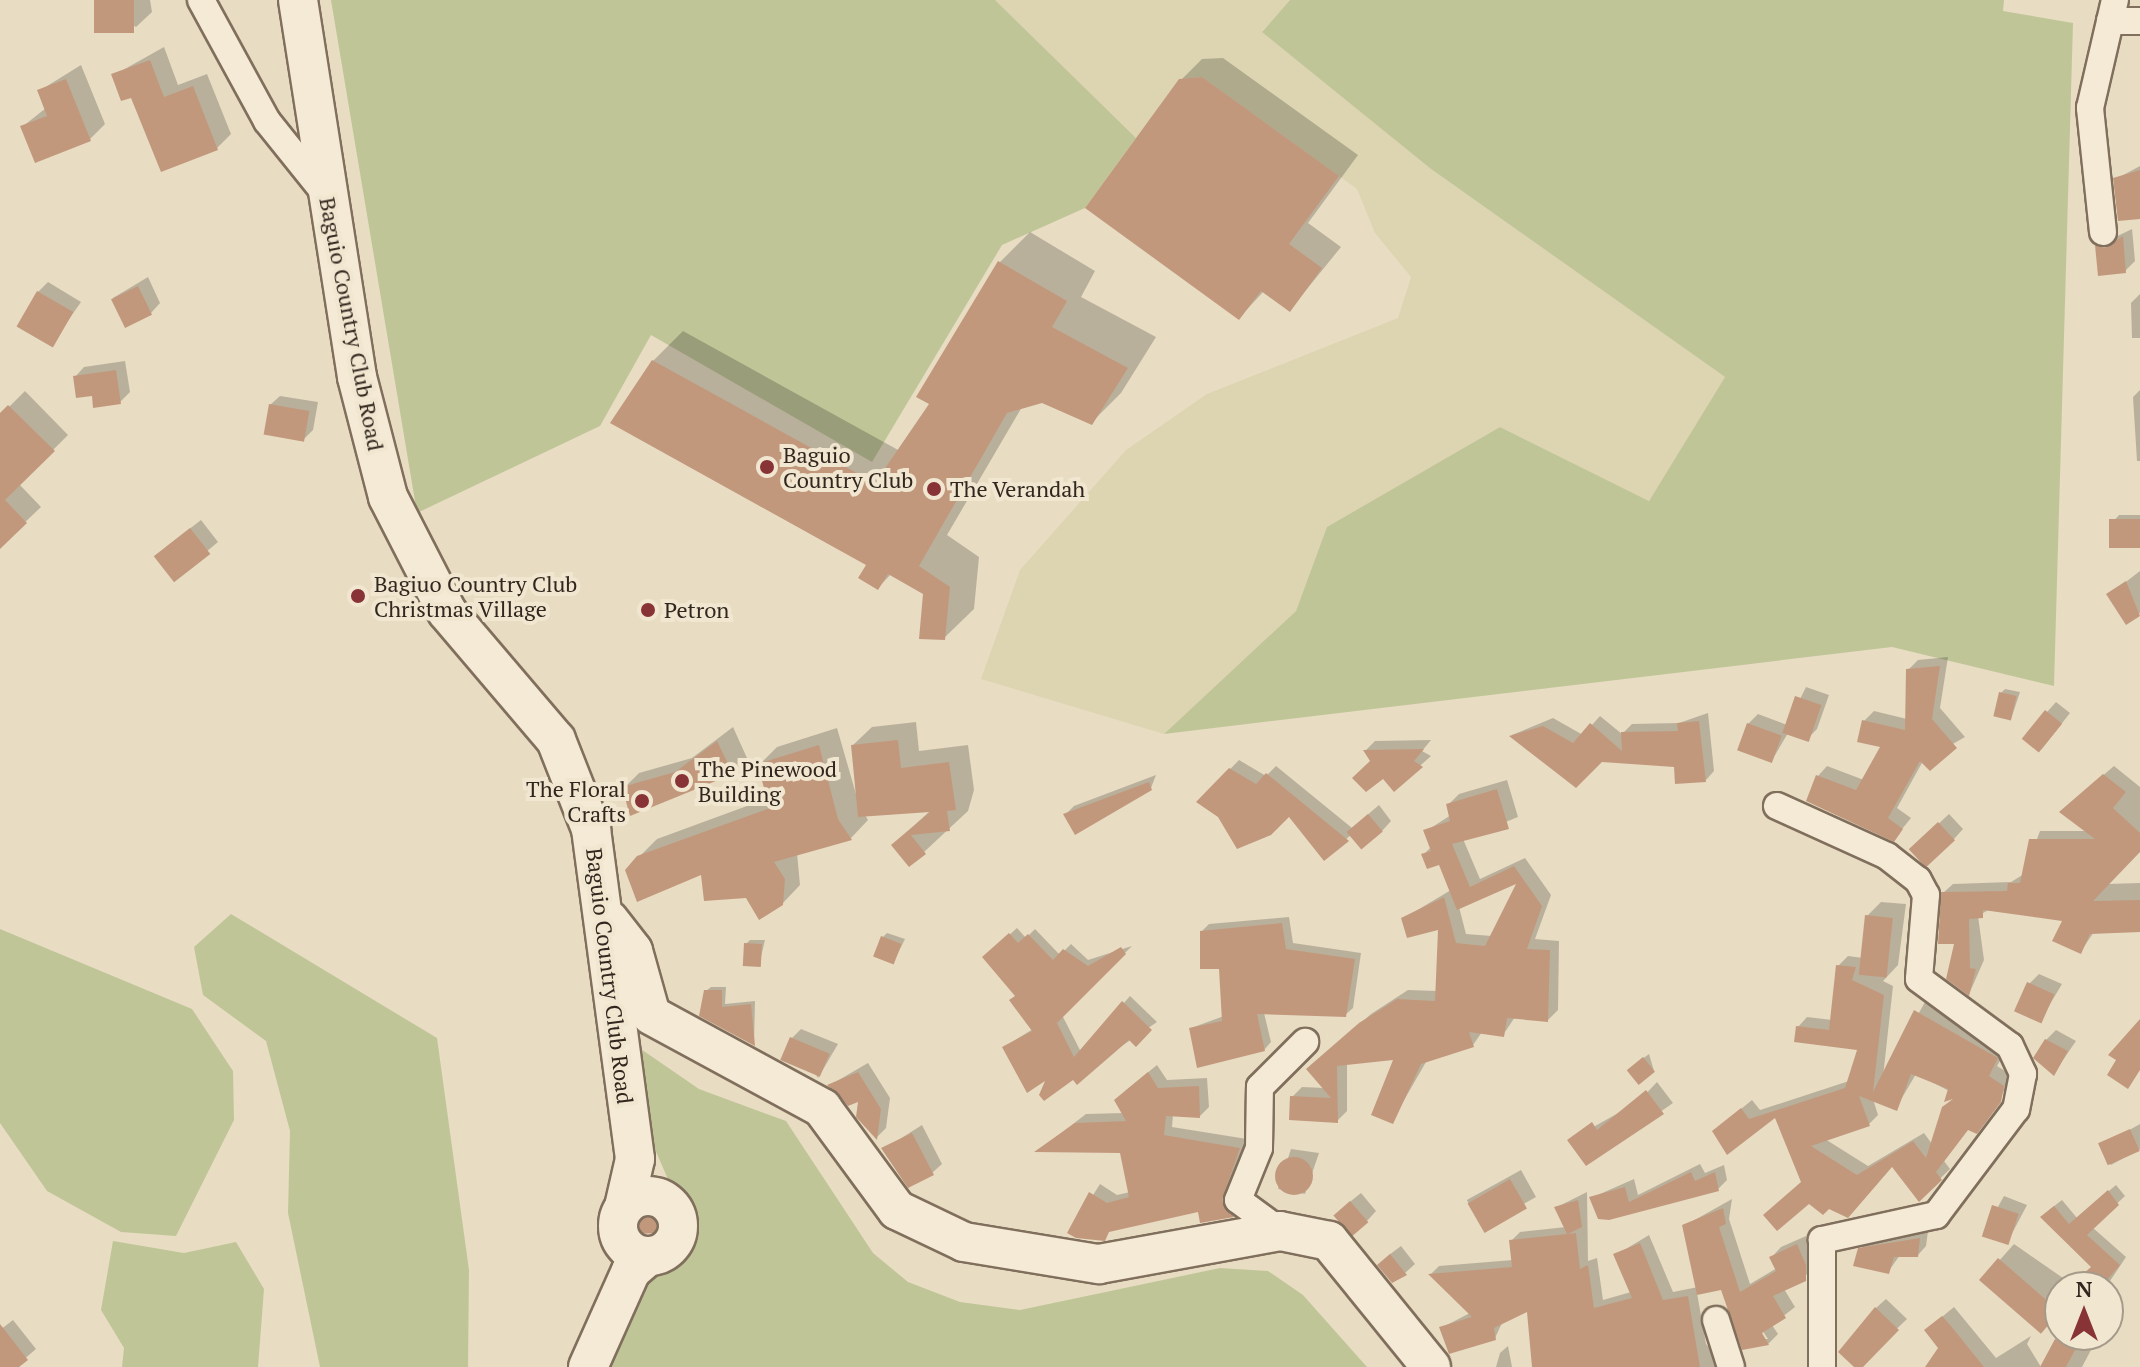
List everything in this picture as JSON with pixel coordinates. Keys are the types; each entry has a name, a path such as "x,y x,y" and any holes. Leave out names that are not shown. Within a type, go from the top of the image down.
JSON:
{"main road":[{"name":"Baguio Country Club Road","path":"298,0 318,177 357,377 388,497 447,612 556,740 587,813 605,915 635,1159 624,1207"},
{"path":"605,915 633,951 651,1015 822,1108 862,1171 897,1210 925,1225 996,1249 1099,1264 1280,1231 1329,1241 1431,1367"},
{"name":"Baguio Country Club Road","path":"635,1159 664,1202"},
{"path":"644,1197 664,1202 674,1214 676,1235 663,1252 636,1259 618,1233 624,1207 644,1197"},
{"path":"588,1367 636,1259"}],"street":[{"path":"201,0 234,70 318,177"},
{"path":"2103,232 2090,108 2113,10 2140,21"},
{"path":"1777,806 1887,856 1918,880 1926,895 1919,979 2010,1046 2023,1074 2016,1109 1936,1215 1822,1240 1822,1367"},
{"path":"1280,1231 1238,1200 1259,1148 1260,1087 1305,1042"},
{"path":"1716,1320 1731,1367"}],"shaded area":[{"path":"995,0 1290,0 1262,31 1431,169 1725,377 1649,501 1500,427 1328,527 1296,611 1164,734 981,679 1020,570 1126,450 1207,394 1398,318 1411,277 1375,233 1357,189 1202,77 1179,79 1136,138"}],"green space":[{"path":"331,0 995,0 1136,138 1085,208 1002,245 872,462 651,335 600,426 417,513"},
{"path":"1290,0 2004,0 2003,11 2073,23 2054,686 1892,647 1164,734 1296,611 1327,527 1500,427 1649,501 1725,377 1431,169 1262,32"},
{"path":"231,914 437,1038 469,1270 468,1367 320,1367 288,1213 290,1131 266,1041 203,995 194,947"},
{"path":"0,929 192,1009 233,1071 234,1120 176,1236 121,1232 47,1191 0,1123"},
{"path":"635,1045 699,1089 786,1121 873,1253 908,1282 960,1302 1020,1310 1220,1268 1268,1271 1303,1295 1367,1367 607,1367 636,1291 664,1267 678,1229 670,1184 635,1103"},
{"path":"113,1241 184,1253 236,1242 264,1289 258,1367 122,1367 124,1348 101,1310"}],"building":[{"path":"94,0 134,0 134,33 94,33"},
{"path":"150,60 164,97 193,86 218,150 161,172 131,98 121,101 111,74"},
{"path":"1202,77 1339,176 1289,244 1322,268 1290,312 1261,291 1239,320 1085,208 1179,79"},
{"path":"66,79 91,141 35,163 20,126 47,116 37,90"},
{"path":"2140,170 2140,219 2118,221 2113,178"},
{"path":"2123,236 2126,273 2098,276 2095,245 2105,248"},
{"name":"Baguio Country Club","path":"998,261 1067,301 1052,327 1128,368 1092,425 1042,403 1007,413 919,566 950,587 945,640 919,639 923,594 888,574 878,590 858,578 866,565 610,423 652,360 875,483 929,404 916,397"},
{"path":"138,286 152,315 125,328 111,299"},
{"path":"37,291 73,312 53,348 16,327"},
{"path":"116,370 121,404 93,408 92,396 76,398 73,376"},
{"path":"269,404 309,411 304,442 264,435"},
{"path":"8,405 55,451 5,500 27,523 0,549 0,413"},
{"path":"2109,519 2140,519 2140,548 2109,548"},
{"path":"190,528 210,554 174,582 154,556"},
{"path":"2126,581 2140,616 2126,625 2106,594"},
{"path":"1940,666 1932,719 1957,748 1930,771 1920,761 1888,818 1903,829 1894,842 1806,801 1816,775 1856,790 1880,747 1857,742 1862,720 1905,730 1906,669"},
{"path":"1999,692 2017,696 2011,720 1993,716"},
{"path":"1795,696 1821,705 1809,742 1782,733"},
{"path":"2045,710 2062,724 2039,753 2022,739"},
{"path":"1699,721 1706,782 1675,784 1674,767 1602,762 1576,788 1509,736 1543,726 1573,743 1590,723 1622,751 1621,732 1678,731 1677,723"},
{"path":"1747,723 1782,736 1772,763 1737,750"},
{"path":"898,740 901,768 949,762 956,810 947,811 950,831 911,835 926,854 909,867 891,845 930,812 858,817 851,745"},
{"name":"The Pinewood Building","path":"717,741 733,774 630,816 622,787 675,772"},
{"path":"819,745 838,819 852,840 774,862 785,879 783,905 759,920 746,898 704,901 701,875 637,902 625,870 637,856 770,808 757,764"},
{"path":"1424,749 1414,761 1423,767 1394,792 1383,779 1366,792 1352,778 1370,761 1363,750"},
{"path":"1229,768 1256,784 1266,773 1349,841 1324,861 1289,817 1271,835 1237,849 1218,817 1196,802"},
{"path":"2103,774 2126,792 2113,808 2140,833 2140,852 2093,901 2140,900 2140,932 2090,934 2081,954 2052,941 2062,921 1983,910 1983,918 1969,919 1970,968 1976,969 1969,996 1946,979 1954,944 1938,944 1941,892 2007,891 2008,883 2020,883 2029,839 2095,839 2059,812"},
{"path":"1149,782 1152,790 1075,835 1063,814"},
{"path":"1497,789 1509,829 1452,844 1470,887 1514,866 1542,906 1527,949 1550,950 1548,1022 1507,1018 1504,1037 1469,1032 1474,1047 1421,1064 1393,1124 1371,1115 1393,1060 1337,1066 1338,1123 1289,1120 1290,1096 1331,1098 1306,1069 1359,1023 1397,999 1435,1001 1438,930 1407,938 1401,918 1444,897 1456,943 1485,946 1516,884 1457,910 1439,865 1427,869 1421,854 1431,851 1423,830 1450,821 1446,804"},
{"path":"1368,814 1383,832 1361,850 1347,832"},
{"path":"1938,822 1955,840 1926,868 1909,849"},
{"path":"1865,915 1893,918 1887,978 1859,975"},
{"path":"1282,923 1286,949 1355,959 1346,1017 1257,1014 1265,1051 1197,1068 1189,1028 1222,1021 1219,969 1200,969 1200,931"},
{"path":"1009,933 1018,943 1028,934 1053,960 1063,949 1088,966 1121,947 1126,954 1057,1023 1074,1057 1122,1001 1152,1030 1136,1047 1129,1040 1077,1085 1073,1080 1044,1101 1039,1095 1045,1081 1027,1093 1002,1047 1032,1031 1009,1000 1015,996 982,957"},
{"path":"881,936 902,944 894,964 873,957"},
{"path":"744,943 762,944 761,967 743,966"},
{"path":"1836,965 1856,967 1852,980 1884,995 1873,1092 1914,1010 1998,1058 1989,1076 2004,1086 2001,1102 1977,1134 1968,1130 1936,1172 1942,1180 1919,1202 1892,1167 1848,1218 1829,1209 1823,1215 1809,1204 1777,1231 1763,1215 1801,1182 1775,1118 1727,1155 1712,1131 1741,1108 1749,1119 1845,1088 1857,1050 1794,1042 1796,1026 1829,1030","holes":["1911,1074 1948,1089 1944,1102 1953,1099 1942,1107 1926,1158 1913,1141 1857,1175 1811,1146 1870,1126 1859,1096 1897,1111"]},
{"path":"2027,982 2054,994 2041,1023 2014,1011"},
{"path":"704,990 722,990 722,1007 751,1004 755,1046 699,1016"},
{"path":"2140,1019 2140,1070 2128,1089 2107,1075 2116,1060 2108,1055"},
{"path":"790,1037 830,1054 820,1077 780,1060"},
{"path":"2045,1039 2068,1051 2054,1076 2033,1058"},
{"path":"1643,1057 1655,1072 1639,1085 1627,1070"},
{"path":"858,1072 881,1109 877,1140 856,1117 858,1102 848,1106 827,1085"},
{"path":"1148,1072 1158,1088 1199,1086 1200,1118 1166,1116 1164,1135 1240,1148 1222,1200 1234,1217 1200,1223 1198,1212 1109,1232 1105,1241 1076,1238 1067,1233 1089,1192 1107,1203 1129,1197 1120,1153 1034,1152 1075,1123 1126,1121 1114,1100"},
{"path":"1646,1090 1664,1114 1586,1166 1567,1140 1592,1122 1597,1130"},
{"path":"2130,1129 2140,1151 2108,1165 2098,1143"},
{"path":"912,1133 934,1175 908,1188 881,1148"},
{"path":"1294,1157 1308,1162 1313,1176 1308,1190 1294,1195 1280,1190 1275,1176 1280,1162"},
{"path":"1691,1172 1695,1181 1715,1172 1719,1191 1609,1220 1598,1219 1589,1197 1625,1187 1629,1202"},
{"path":"1510,1179 1527,1208 1485,1233 1468,1204"},
{"path":"2108,1190 2119,1205 2087,1235 2120,1265 2115,1271 2086,1271 2091,1267 2040,1217 2054,1206 2069,1224"},
{"path":"1578,1200 1582,1227 1568,1234 1576,1233 1580,1269 1588,1265 1594,1308 1632,1298 1613,1254 1640,1243 1663,1300 1688,1296 1700,1367 1532,1367 1527,1312 1494,1328 1496,1340 1449,1354 1439,1327 1472,1317 1428,1274 1512,1267 1509,1240 1567,1234 1554,1207"},
{"path":"1350,1201 1368,1222 1352,1237 1333,1215"},
{"path":"1992,1205 2019,1214 2008,1245 1982,1236"},
{"path":"1723,1208 1726,1224 1719,1227 1740,1292 1776,1271 1769,1257 1797,1244 1806,1265 1806,1281 1773,1296 1786,1318 1762,1333 1769,1345 1742,1350 1721,1290 1697,1295 1682,1225"},
{"path":"659,1213 660,1233 634,1234 644,1214"},
{"path":"1920,1238 1918,1257 1894,1257 1889,1274 1853,1266 1858,1248"},
{"path":"1390,1254 1407,1275 1392,1283 1377,1265"},
{"path":"1998,1258 2044,1298 2044,1330 2041,1334 1979,1280"},
{"path":"1875,1307 1899,1330 1863,1367 1854,1367 1838,1352"},
{"path":"1942,1316 1984,1367 1925,1367 1938,1348 1924,1330"},
{"path":"0,1324 28,1360 19,1367 0,1367"},
{"path":"2049,1351 2074,1351 2066,1367 2040,1367"}],"place":[{"name":"Baguio Country Club","path":"767,467"},
{"name":"The Verandah","path":"934,489"},
{"name":"Bagiuo Country Club Christmas Village","path":"358,596"},
{"name":"Petron","path":"648,610"},
{"name":"The Pinewood Building","path":"682,781"},
{"name":"The Floral Crafts","path":"642,801"}]}
